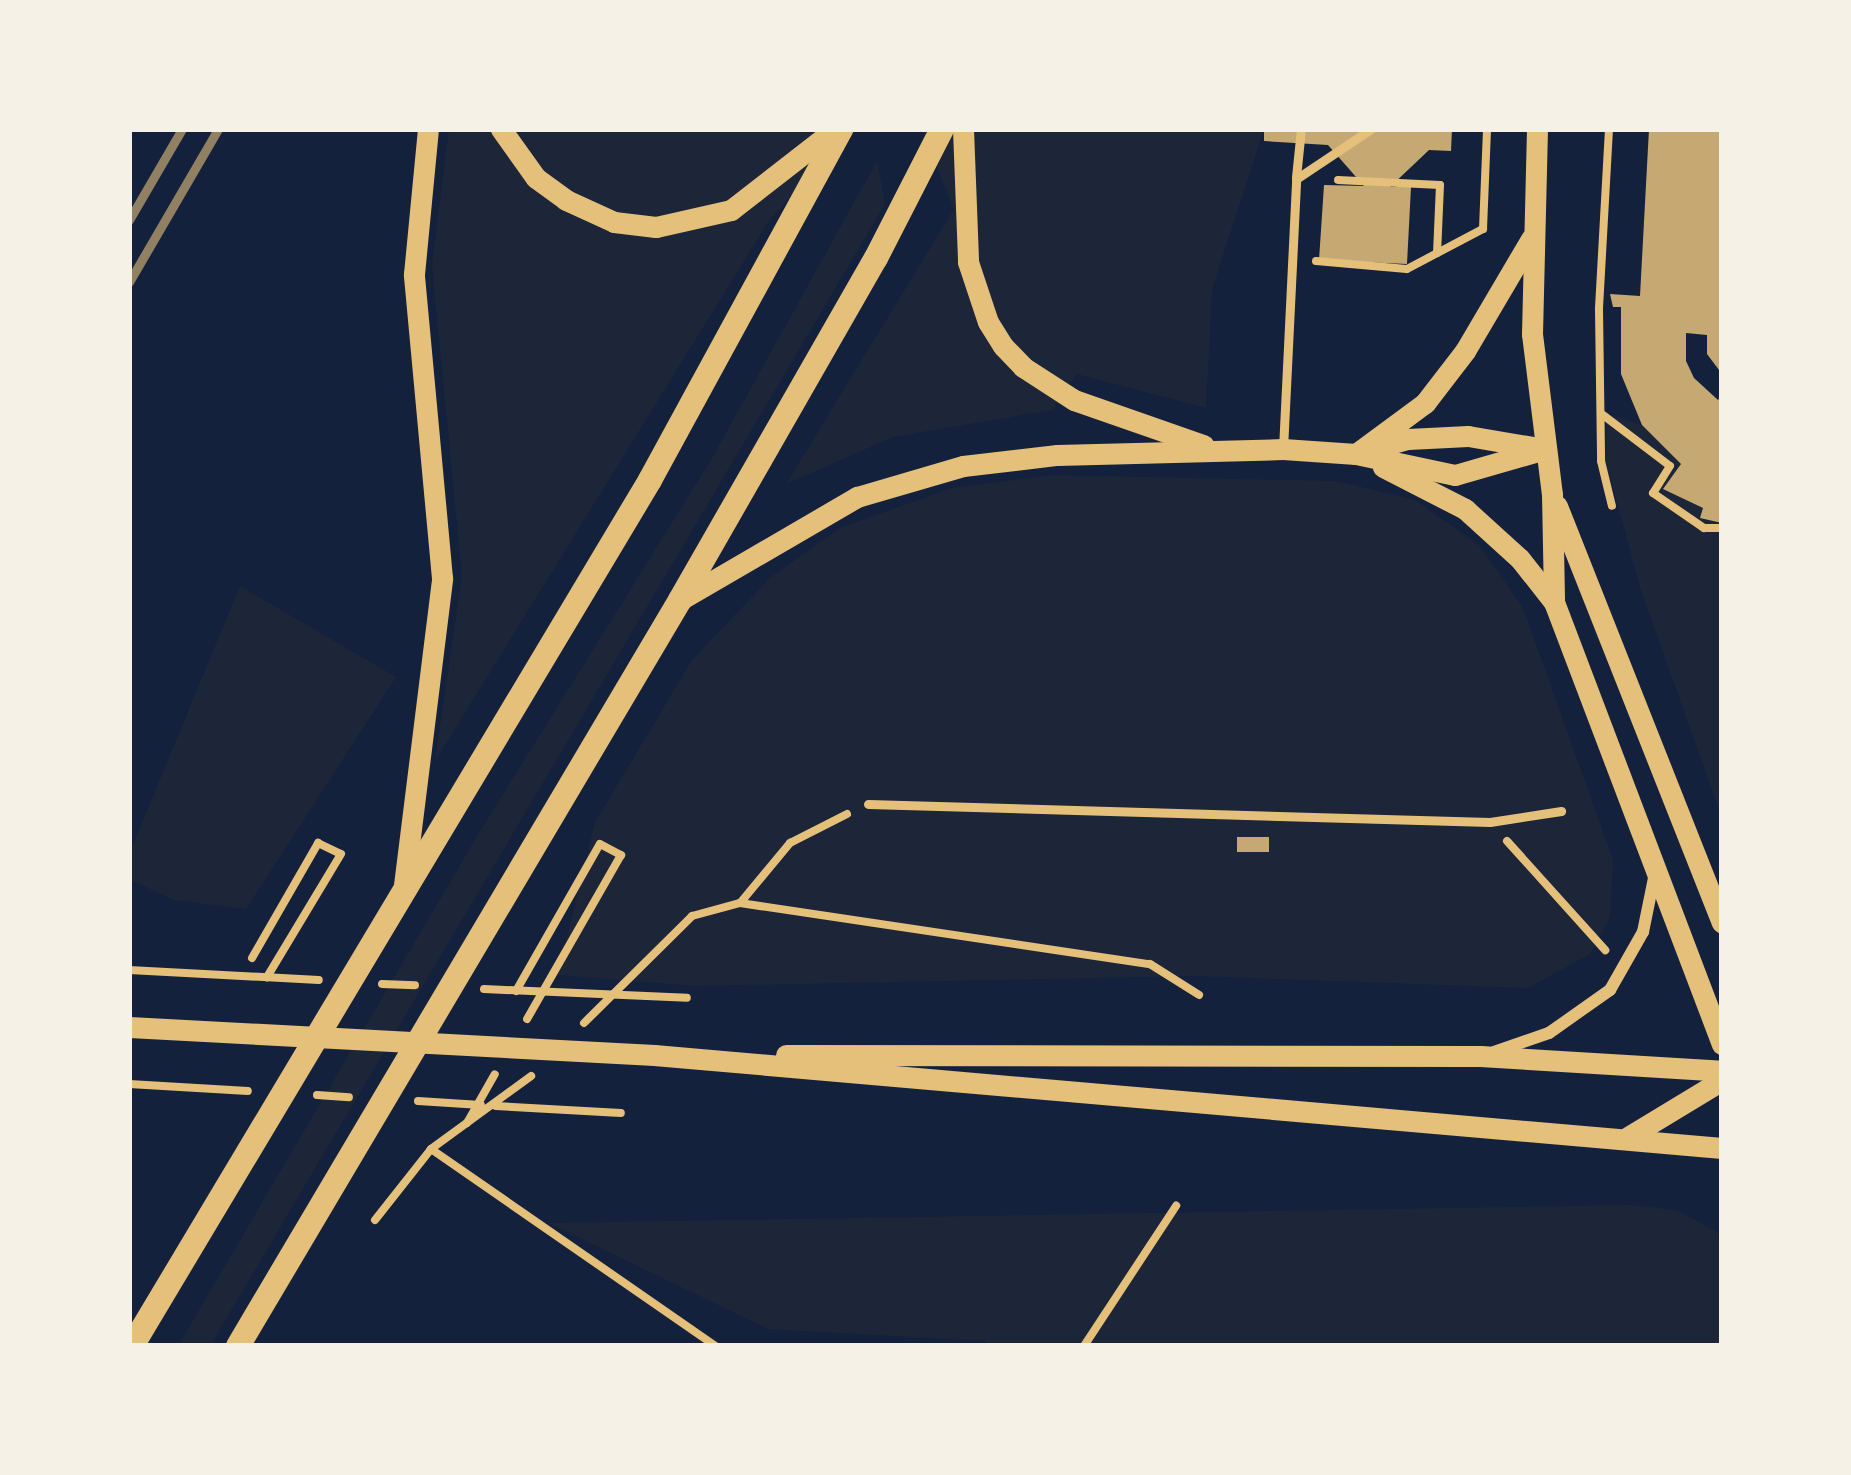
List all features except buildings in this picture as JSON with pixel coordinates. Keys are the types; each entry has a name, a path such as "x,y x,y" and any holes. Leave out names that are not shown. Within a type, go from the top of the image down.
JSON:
{"main road":[{"path":"132,1346 650,480 838,129"},
{"path":"238,1346 680,600 876,258 942,129"}],"street":[{"path":"404,892 442,578 414,274 428,129"},
{"path":"501,129 536,178 566,200 614,222 656,227 731,210 838,129"},
{"path":"963,129 968,262 988,322 1004,346 1023,367 1074,400 1221,451"},
{"path":"1537,129 1532,334 1552,494 1554,602"},
{"path":"1355,454 1425,403 1465,351 1532,237"},
{"path":"1355,454 1408,439 1454,436 1545,449"},
{"path":"680,600 810,520 857,496 925,474 1057,455 1283,449 1355,454 1455,475 1545,449"},
{"path":"1355,454 1465,509 1520,559 1554,602 1654,877 1722,1044"},
{"path":"1552,494 1722,922"},
{"path":"1480,1056 1549,1034 1610,990 1643,932 1654,877"},
{"path":"129,1027 654,1055 1313,1116 1722,1148"},
{"path":"654,1055 1480,1056 1722,1071"},
{"path":"1627,1138 1722,1080"}],"lane":[{"path":"1283,449 1301,129"},
{"path":"1296,179 1371,129"},
{"path":"868,804 1490,822 1561,811"}],"path":[{"path":"1317,244 1316,265 1407,269 1483,229 1487,129"},
{"path":"1609,129 1599,310 1601,461 1612,506"},
{"path":"1320,179 1440,185 1437,254"},
{"path":"1602,414 1670,466 1653,493 1704,528 1722,528"},
{"path":"740,903 790,844 868,804"},
{"path":"1490,822 1607,952"},
{"path":"252,958 318,844 341,854 268,977"},
{"path":"516,991 600,844 621,855 551,977"},
{"path":"580,1026 692,916 740,903 1150,964 1199,995"},
{"path":"129,970 335,981"},
{"path":"358,982 426,986"},
{"path":"471,988 687,998"},
{"path":"375,1220 431,1149 533,1074"},
{"path":"431,1149 715,1346"},
{"path":"1084,1346 1176,1207"}],"shaded area":[{"path":"449,129 859,129 770,219 435,761 462,576 432,266"},
{"path":"921,129 1264,129 1212,289 1206,408 1077,374 1052,410 893,437 786,484 954,209"},
{"path":"877,161 885,204 210,1346 178,1346 477,836 711,460"},
{"path":"1607,414 1642,425 1681,464 1664,489 1703,508 1701,518 1722,523 1722,818 1641,590 1606,463"},
{"path":"1053,475 1336,481 1415,500 1479,545 1523,608 1613,860 1610,917 1590,954 1528,988 1195,976 694,986 558,975 595,822 692,660 771,577 840,528 952,488"},
{"path":"240,586 396,677 246,909 173,900 129,879 129,854"},
{"path":"1629,1205 1677,1210 1722,1235 1722,1346 987,1346 986,1341 768,1329 549,1223"}],"railway":[{"path":"129,220 182,129"},
{"path":"129,282 218,129"}]}
